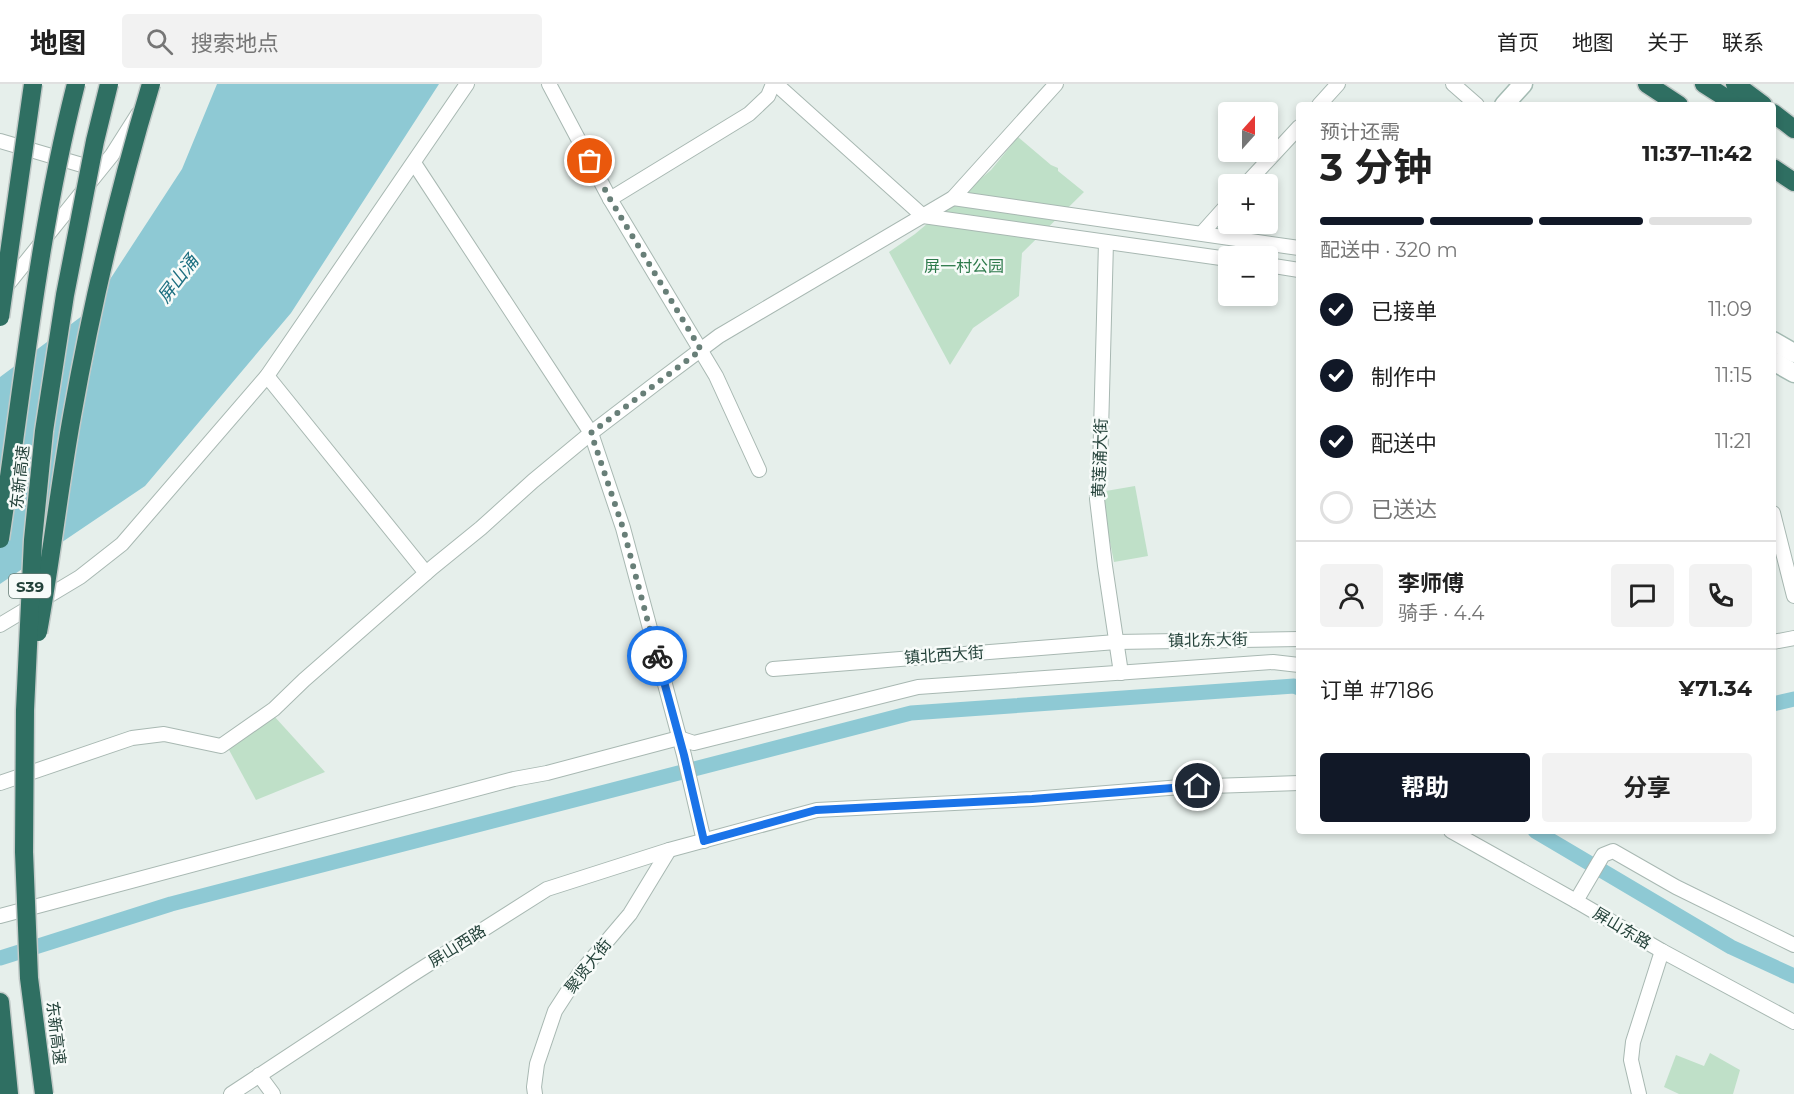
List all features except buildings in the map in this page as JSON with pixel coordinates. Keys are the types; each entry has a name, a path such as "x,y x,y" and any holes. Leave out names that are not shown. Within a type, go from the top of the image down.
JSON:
{"highway":[{"path":"0,317 33,84"},
{"name":"东新高速","path":"0,539 43,239 55,171 76,84"},
{"name":"东新高速","path":"44,1094 29,978 24,852 26,693 33,540 44,431 76,237 94,141 109,84"},
{"path":"26,693 49,574 72,418 100,273 132,146 151,84"},
{"path":"1647,84 1674,102"},
{"path":"1704,84 1732,102"},
{"path":"1736,84 1759,102"},
{"path":"1776,115 1794,129"},
{"path":"1776,130 1794,141"},
{"path":"1776,170 1794,182"},
{"path":"0,1002 9,1094"}],"street":[{"path":"0,294 112,155 158,84"},
{"path":"0,625 80,577 122,544 267,376 467,84"},
{"path":"549,84 610,199 716,376 759,470"},
{"path":"610,199 749,114 768,96 775,84 923,216 1218,258"},
{"path":"0,783 132,738 164,734 221,746 273,709 426,573 591,433 719,336 953,198 1056,84"},
{"path":"1322,102 1338,84"},
{"path":"1453,84 1474,102"},
{"path":"1507,102 1523,84"},
{"path":"1255,174 1296,130"},
{"path":"0,141 99,170"},
{"path":"414,163 591,433 623,528 684,755 704,841 816,810 1032,799 1181,787 1296,783"},
{"path":"953,198 1296,248"},
{"path":"1202,233 1218,215"},
{"name":"黄莲涌大街","path":"1106,242 1100,469 1097,499 1121,673"},
{"path":"1278,267 1296,270"},
{"path":"1776,343 1794,353"},
{"path":"1776,364 1794,373"},
{"path":"267,376 426,573"},
{"path":"1776,525 1794,596"},
{"path":"1776,641 1794,638"},
{"name":"镇北东大街","path":"1116,642 1296,639"},
{"name":"镇北西大街","path":"773,669 1116,642"},
{"path":"0,916 503,782 547,773 679,738 694,743 918,687 1274,662 1296,665"},
{"name":"屏山东路","path":"1456,834 1662,951 1794,1022"},
{"name":"屏山西路","path":"231,1094 546,889 704,841"},
{"name":"聚贤大街","path":"535,1094 537,1064 555,1011 579,974 630,914 669,850"},
{"path":"1576,901 1603,855 1613,851 1676,887 1794,945"},
{"path":"1639,1094 1631,1060 1634,1042 1662,951"},
{"path":"259,1075 273,1094"}],"green space":[{"name":"屏一村公园","path":"1018,137 1084,192 1022,253 1019,296 973,328 950,365 889,252 915,234 991,170"},
{"path":"1135,486 1148,556 1114,562 1100,492"},
{"path":"274,716 325,772 256,800 228,748"},
{"path":"1710,1053 1740,1070 1733,1094 1679,1094 1664,1087 1676,1055 1704,1066"}],"water":[{"name":"屏山涌","path":"217,84 439,84 291,313 145,486 0,584 0,377 90,310 182,169"}],"waterway":[{"path":"0,958 171,904 911,713 1296,687"},
{"path":"1776,703 1794,699"},
{"path":"1540,834 1731,947 1794,976"}],"way so far":[{"path":"590,161 610,199 701,350 591,433 623,528 657,656"}],"route":[{"path":"657,656 695,798 704,841 816,810 1032,799 1198,786"}]}
